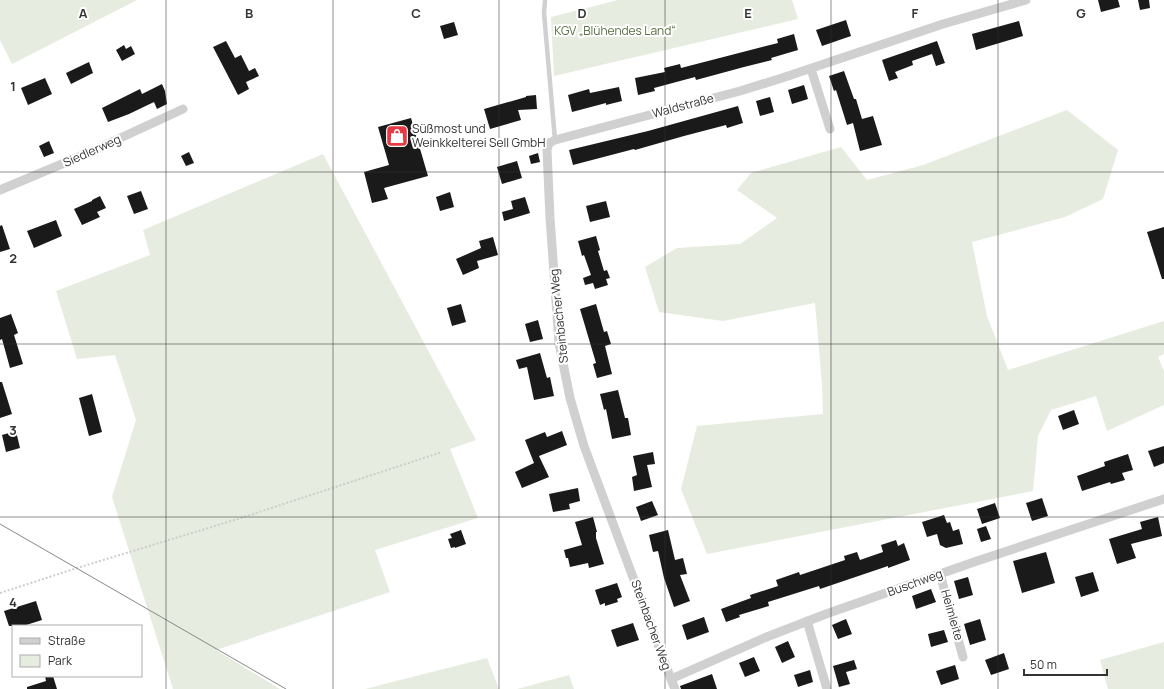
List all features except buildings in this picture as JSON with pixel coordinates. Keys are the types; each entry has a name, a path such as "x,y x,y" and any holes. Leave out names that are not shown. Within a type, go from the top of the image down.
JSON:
{"street":[{"name":"Waldstraße","path":"555,140 740,91 811,69 937,26 1026,0"},
{"path":"811,69 830,129"},
{"name":"Siedlerweg","path":"0,190 88,154 183,109"},
{"name":"Steinbacher Weg","path":"555,140 549,143 547,150 550,218 559,343 570,398 584,446 675,689"},
{"name":"Buschweg","path":"671,679 764,638 808,621 940,574 1164,498"},
{"name":"Heimleite","path":"940,574 964,657"},
{"path":"808,621 827,689"}],"lane":[{"path":"545,0 545,29 555,140"}],"path":[{"path":"0,593 241,518 442,452"}],"green space":[{"path":"0,0 137,0 12,64 0,40"},
{"name":"KGV „Blühendes Land“","path":"618,0 792,0 798,19 554,76 551,17"},
{"path":"1067,110 1118,150 1103,199 1065,217 972,242 987,316 1008,370 1164,321 1164,354 1158,357 1164,371 1164,405 1107,431 1096,396 1051,410 1038,436 1033,491 707,554 681,489 697,426 823,414 815,303 723,321 659,312 645,267 677,248 740,244 777,218 737,190 751,173 841,147 867,180 923,165"},
{"path":"323,154 476,440 450,449 478,518 375,550 390,592 216,650 280,689 173,689 112,497 136,420 115,355 77,359 56,291 150,255 143,230"},
{"path":"1164,642 1164,689 1108,689 1100,660"},
{"path":"487,658 499,689 365,689"},
{"path":"569,675 574,689 517,689"}],"tram line":[{"path":"0,524 286,689"}],"place":[{"name":"Süßmost und Weinkkelterei Sell GmbH","path":"397,136"}]}
